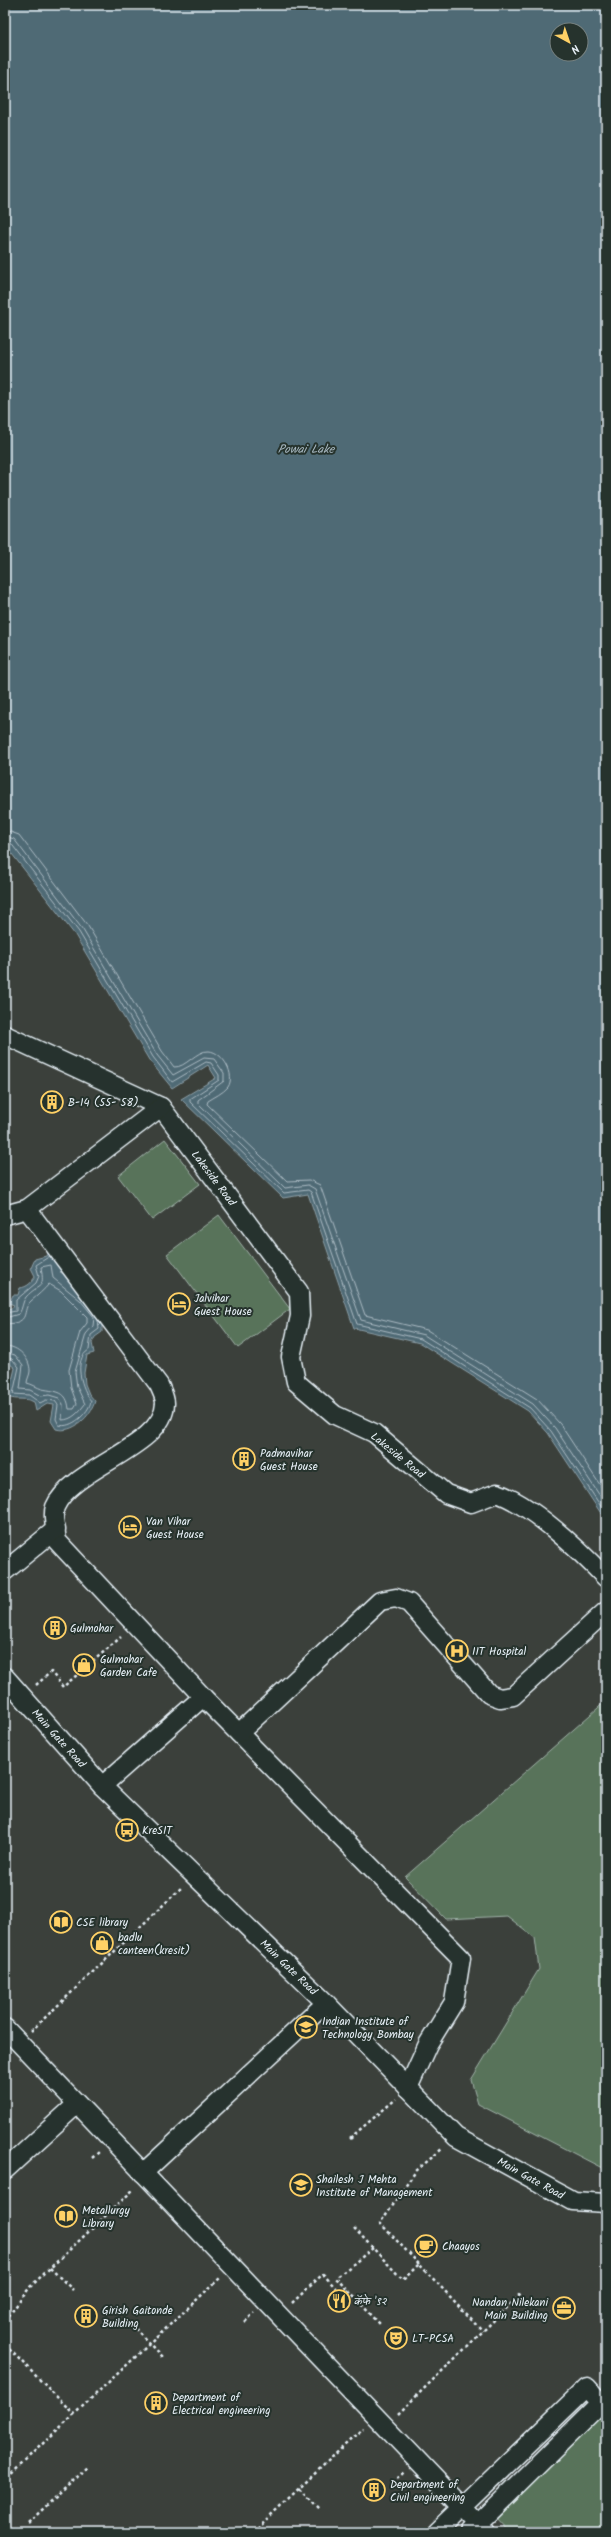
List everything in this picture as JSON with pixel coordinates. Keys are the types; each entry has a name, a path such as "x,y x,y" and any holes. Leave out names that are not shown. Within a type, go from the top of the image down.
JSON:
{"street":[{"name":"Lakeside Road","path":"5,1035 161,1107 299,1292 300,1316 291,1357 296,1382 335,1415 374,1433 446,1494 471,1503 496,1493 513,1498 591,1563 606,1578"},
{"path":"5,1215 27,1209 161,1107"},
{"path":"27,1209 159,1385 165,1402 162,1415 150,1432 69,1486 55,1508 57,1541 203,1698 461,1958 454,2002 428,2044 408,2088"},
{"path":"5,1571 56,1529"},
{"path":"239,1733 380,1602 396,1598 409,1603 489,1694 500,1698 512,1696 606,1611"},
{"name":"Main Gate Road","path":"5,1677 102,1786 326,2003 456,2137 573,2201 606,2203"},
{"path":"102,1786 203,1698"},
{"path":"145,2175 326,2003"},
{"path":"5,2028 462,2508 478,2529 601,2403 586,2387 462,2508 437,2532"},
{"path":"5,2170 77,2104"}],"path":[{"path":"22,1697 51,1672 63,1687 136,1625"},
{"path":"20,2043 194,1875"},
{"path":"350,2138 408,2088"},
{"path":"456,2137 416,2171 380,2223 483,2331"},
{"path":"5,2321 30,2286 145,2175"},
{"path":"354,2228 403,2280 419,2264"},
{"path":"373,2248 336,2278 380,2324"},
{"path":"7,2477 232,2266"},
{"path":"50,2268 73,2290"},
{"path":"278,2315 323,2274 343,2296 348,2291"},
{"path":"253,2532 299,2488 380,2422 483,2331 521,2294"},
{"path":"130,2324 162,2357"},
{"path":"5,2345 74,2414"},
{"path":"28,2523 88,2467"},
{"path":"299,2488 319,2509"}],"shaded area":[{"name":"Indian Institute of Technology Bombay","path":"5,845 75,935 149,1060 172,1088 208,1065 216,1078 182,1099 308,1194 354,1328 420,1343 528,1411 548,1433 606,1521 606,2532 5,2532"}],"green space":[{"path":"165,1139 200,1184 152,1220 118,1176"},
{"path":"219,1215 290,1309 238,1348 167,1254"},
{"path":"606,1701 606,2170 478,2104 471,2080 539,1969 535,1938 507,1916 446,1919 405,1877"},
{"path":"606,2409 606,2532 510,2532 495,2516"}],"water":[{"name":"Powai Lake","path":"5,5 606,5 606,1521 548,1433 528,1411 420,1343 354,1328 308,1194 283,1198 181,1099 216,1078 208,1065 172,1088 149,1060 75,935 5,845"},
{"path":"50,1249 64,1268 60,1272 70,1277 102,1323 102,1332 95,1337 92,1343 94,1353 87,1355 84,1373 85,1384 89,1394 95,1401 93,1407 85,1418 75,1426 62,1430 56,1429 51,1421 54,1405 47,1404 36,1411 34,1402 8,1397 15,1368 5,1360 6,1309 12,1308 14,1305 9,1303 13,1295 18,1295 20,1288 25,1287 34,1278 35,1276 31,1268 35,1259 46,1256"}],"place":[{"name":"B-14 (55- 58)","path":"52,1102"},
{"name":"Jalvihar Guest House","path":"179,1304"},
{"name":"Padmavihar Guest House","path":"244,1459"},
{"name":"Van Vihar Guest House","path":"130,1527"},
{"name":"Gulmohar","path":"55,1628"},
{"name":"IIT Hospital","path":"457,1651"},
{"name":"Gulmohar Garden Cafe","path":"84,1665"},
{"name":"KreSIT","path":"127,1830"},
{"name":"CSE library","path":"61,1922"},
{"name":"badlu canteen(kresit)","path":"102,1943"},
{"name":"Indian Institute of Technology Bombay","path":"306,2027"},
{"name":"Shailesh J Mehta Institute of Management","path":"301,2185"},
{"name":"Metallurgy Library","path":"66,2216"},
{"name":"Chaayos","path":"426,2246"},
{"name":"कॅफे '९२","path":"339,2301"},
{"name":"Nandan Nilekani Main Building","path":"564,2308"},
{"name":"Girish Gaitonde Building","path":"86,2316"},
{"name":"LT-PCSA","path":"396,2338"},
{"name":"Department of Electrical engineering","path":"156,2403"},
{"name":"Department of Civil engineering","path":"374,2490"}]}
